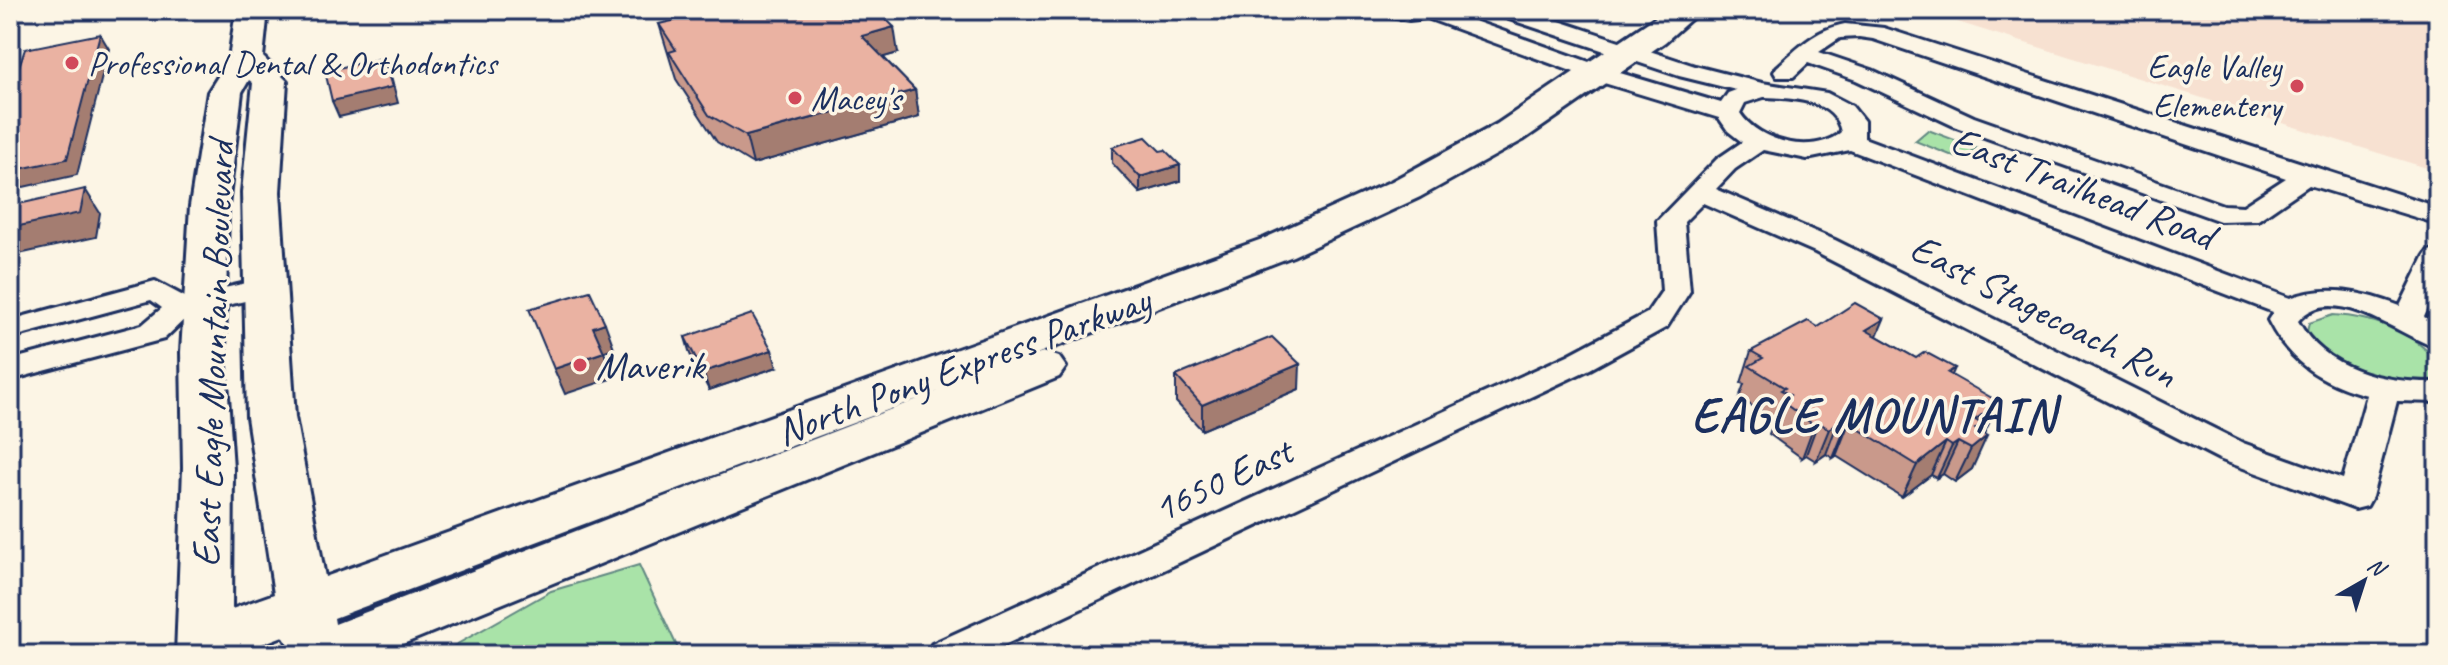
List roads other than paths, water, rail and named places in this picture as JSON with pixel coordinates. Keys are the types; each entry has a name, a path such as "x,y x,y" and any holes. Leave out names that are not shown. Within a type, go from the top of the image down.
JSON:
{"main road":[{"name":"East Eagle Mountain Boulevard","path":"203,649 208,468 203,352 194,304 214,150 225,92 246,59 252,10"},
{"name":"North Pony Express Parkway","path":"314,655 1352,243 1440,200 1524,151 1625,66 1685,10"},
{"name":"North Pony Express Parkway","path":"203,649 305,604 573,510 1279,247 1406,189 1625,66 1714,10"},
{"name":"East Eagle Mountain Boulevard","path":"246,59 270,81 261,178 264,288 275,454 314,655"}],"street":[{"path":"1385,10 1438,12 1625,66 1813,96 1841,110 1854,126 1849,141 1829,149 1801,151 1760,141 1737,128 1728,113 1625,66 1505,10"},
{"path":"1785,72 1831,31 1847,27 1876,33 2306,176 2438,216"},
{"path":"1805,55 1864,75 1965,122 2235,215 2249,214 2306,176"},
{"path":"1728,113 1736,98 1762,90"},
{"path":"1841,110 1893,90"},
{"name":"1650 East","path":"946,655 1535,382 1657,320 1676,291 1670,221 1726,164 1760,141"},
{"name":"East Trailhead Road","path":"1849,141 2289,308"},
{"name":"East Stagecoach Run","path":"1698,191 1825,246 2231,451 2355,497 2384,389"},
{"path":"2408,320 2438,257"},
{"path":"10,370 153,332 194,304 264,288"},
{"path":"10,329 155,290 194,304"},
{"path":"2438,338 2408,320 2349,301 2318,299 2289,308 2283,320 2298,345 2339,373 2384,389 2438,392"}],"place":[{"name":"Professional Dental & Orthodontics","path":"72,63"},
{"name":"Eagle Valley Elementery","path":"2297,86"},
{"name":"Macey's","path":"795,98"},
{"name":"Maverik","path":"580,365"}],"district":[{"name":"EAGLE MOUNTAIN","path":"1874,414"}]}
